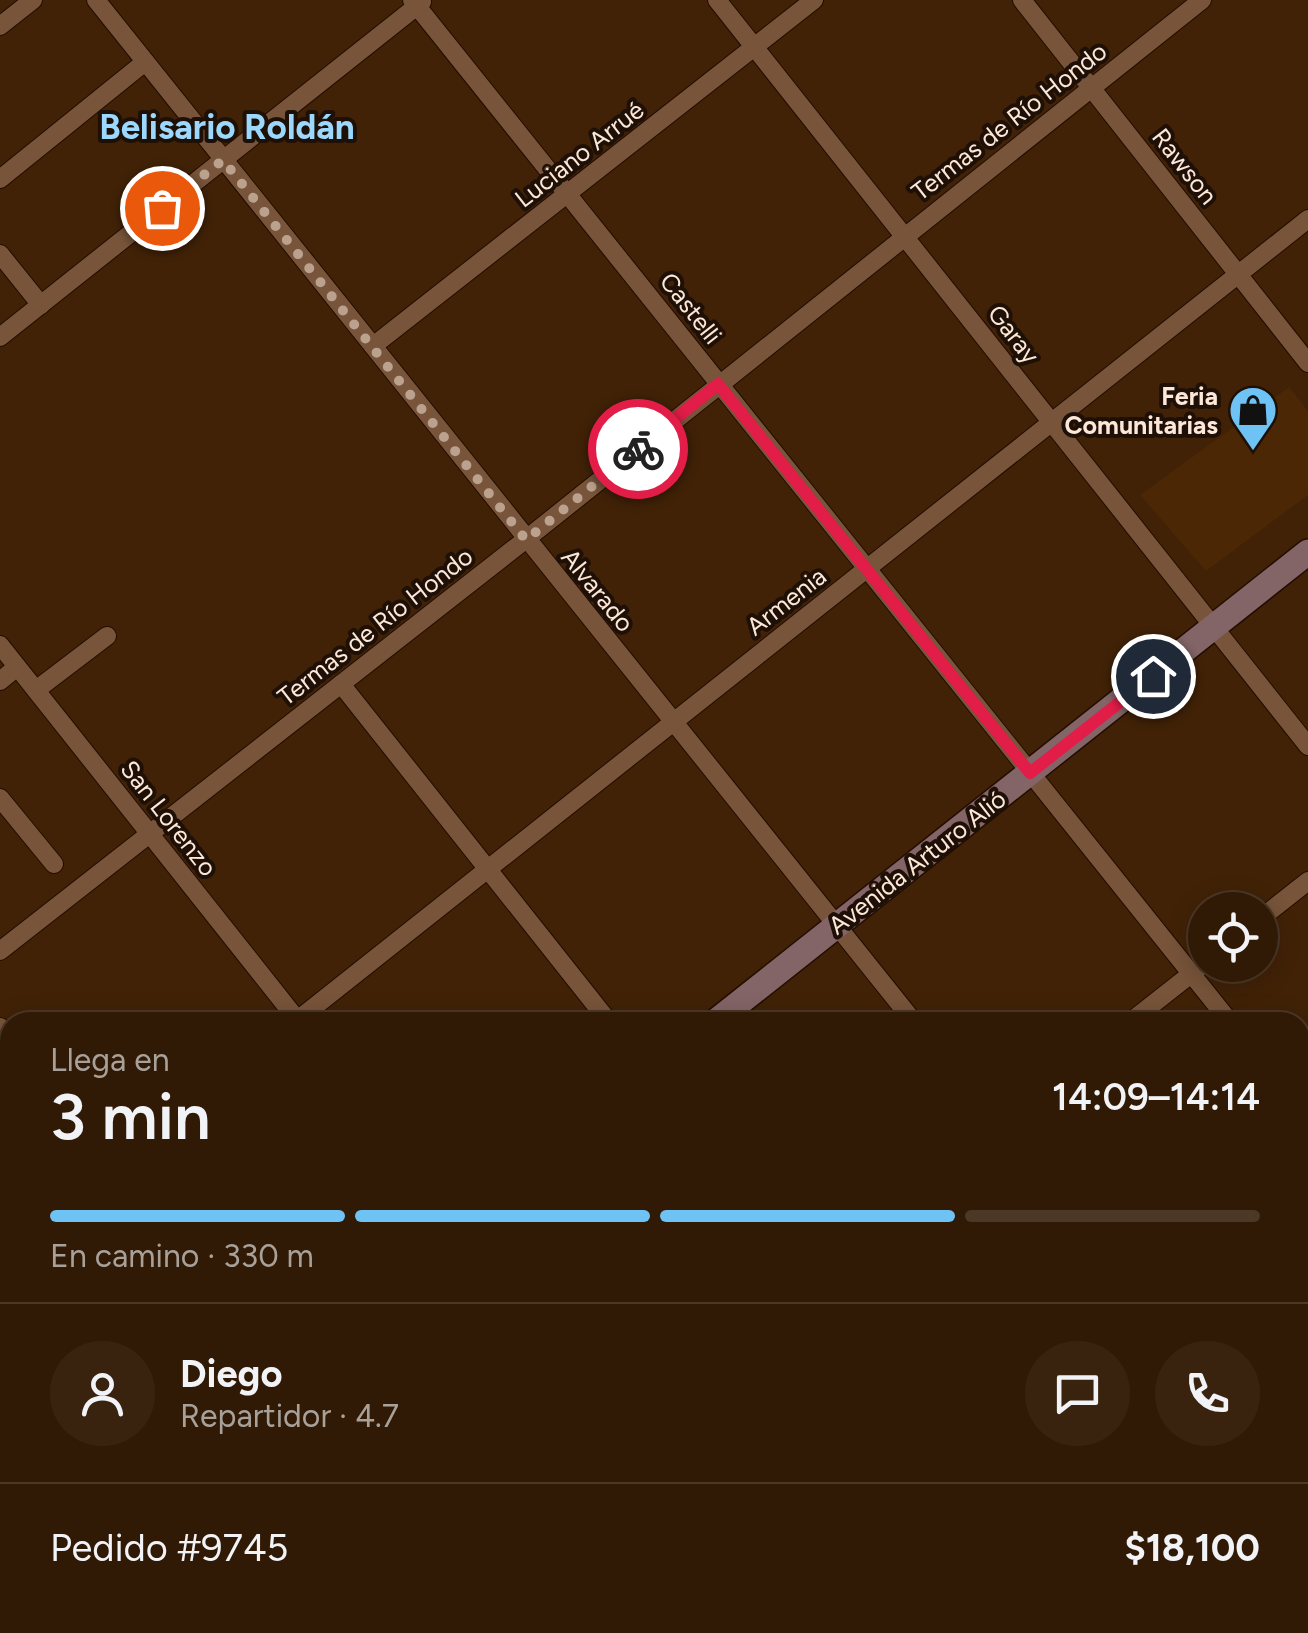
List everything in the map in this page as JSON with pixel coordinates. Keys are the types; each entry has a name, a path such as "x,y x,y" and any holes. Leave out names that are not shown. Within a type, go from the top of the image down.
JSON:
{"main road":[{"name":"Avenida Arturo Alió","path":"727,1012 1308,552"}],"street":[{"path":"0,26 33,0"},
{"name":"Alvarado","path":"96,0 906,1012"},
{"name":"Garay","path":"717,0 1308,746"},
{"name":"Luciano Arrué","path":"373,346 814,0"},
{"name":"Rawson","path":"1022,0 1308,363"},
{"name":"Termas de Río Hondo","path":"0,951 526,540 1202,0"},
{"path":"0,338 418,2"},
{"name":"Castelli","path":"418,2 1030,773 1188,955"},
{"path":"0,179 145,62"},
{"name":"Armenia","path":"310,1012 1308,219"},
{"path":"0,254 41,305"},
{"path":"36,690 107,636"},
{"name":"San Lorenzo","path":"0,645 289,1012"},
{"path":"0,681 17,667"},
{"path":"341,684 601,1012"},
{"path":"0,798 54,864"},
{"path":"1278,905 1308,881"},
{"path":"1143,1012 1188,977"},
{"name":"Castelli","path":"1207,982 1224,1012"}],"shaded area":[{"name":"Feria Comunitarias","path":"1289,387 1308,411 1308,495 1206,571 1140,495"}],"way so far":[{"path":"162,208 223,160 526,540 638,449"}],"place":[{"name":"Feria Comunitarias","path":"1253,452"}],"district":[{"name":"Belisario Roldán","path":"227,127"}],"route":[{"path":"638,449 718,384 1030,773 1153,676"}]}
